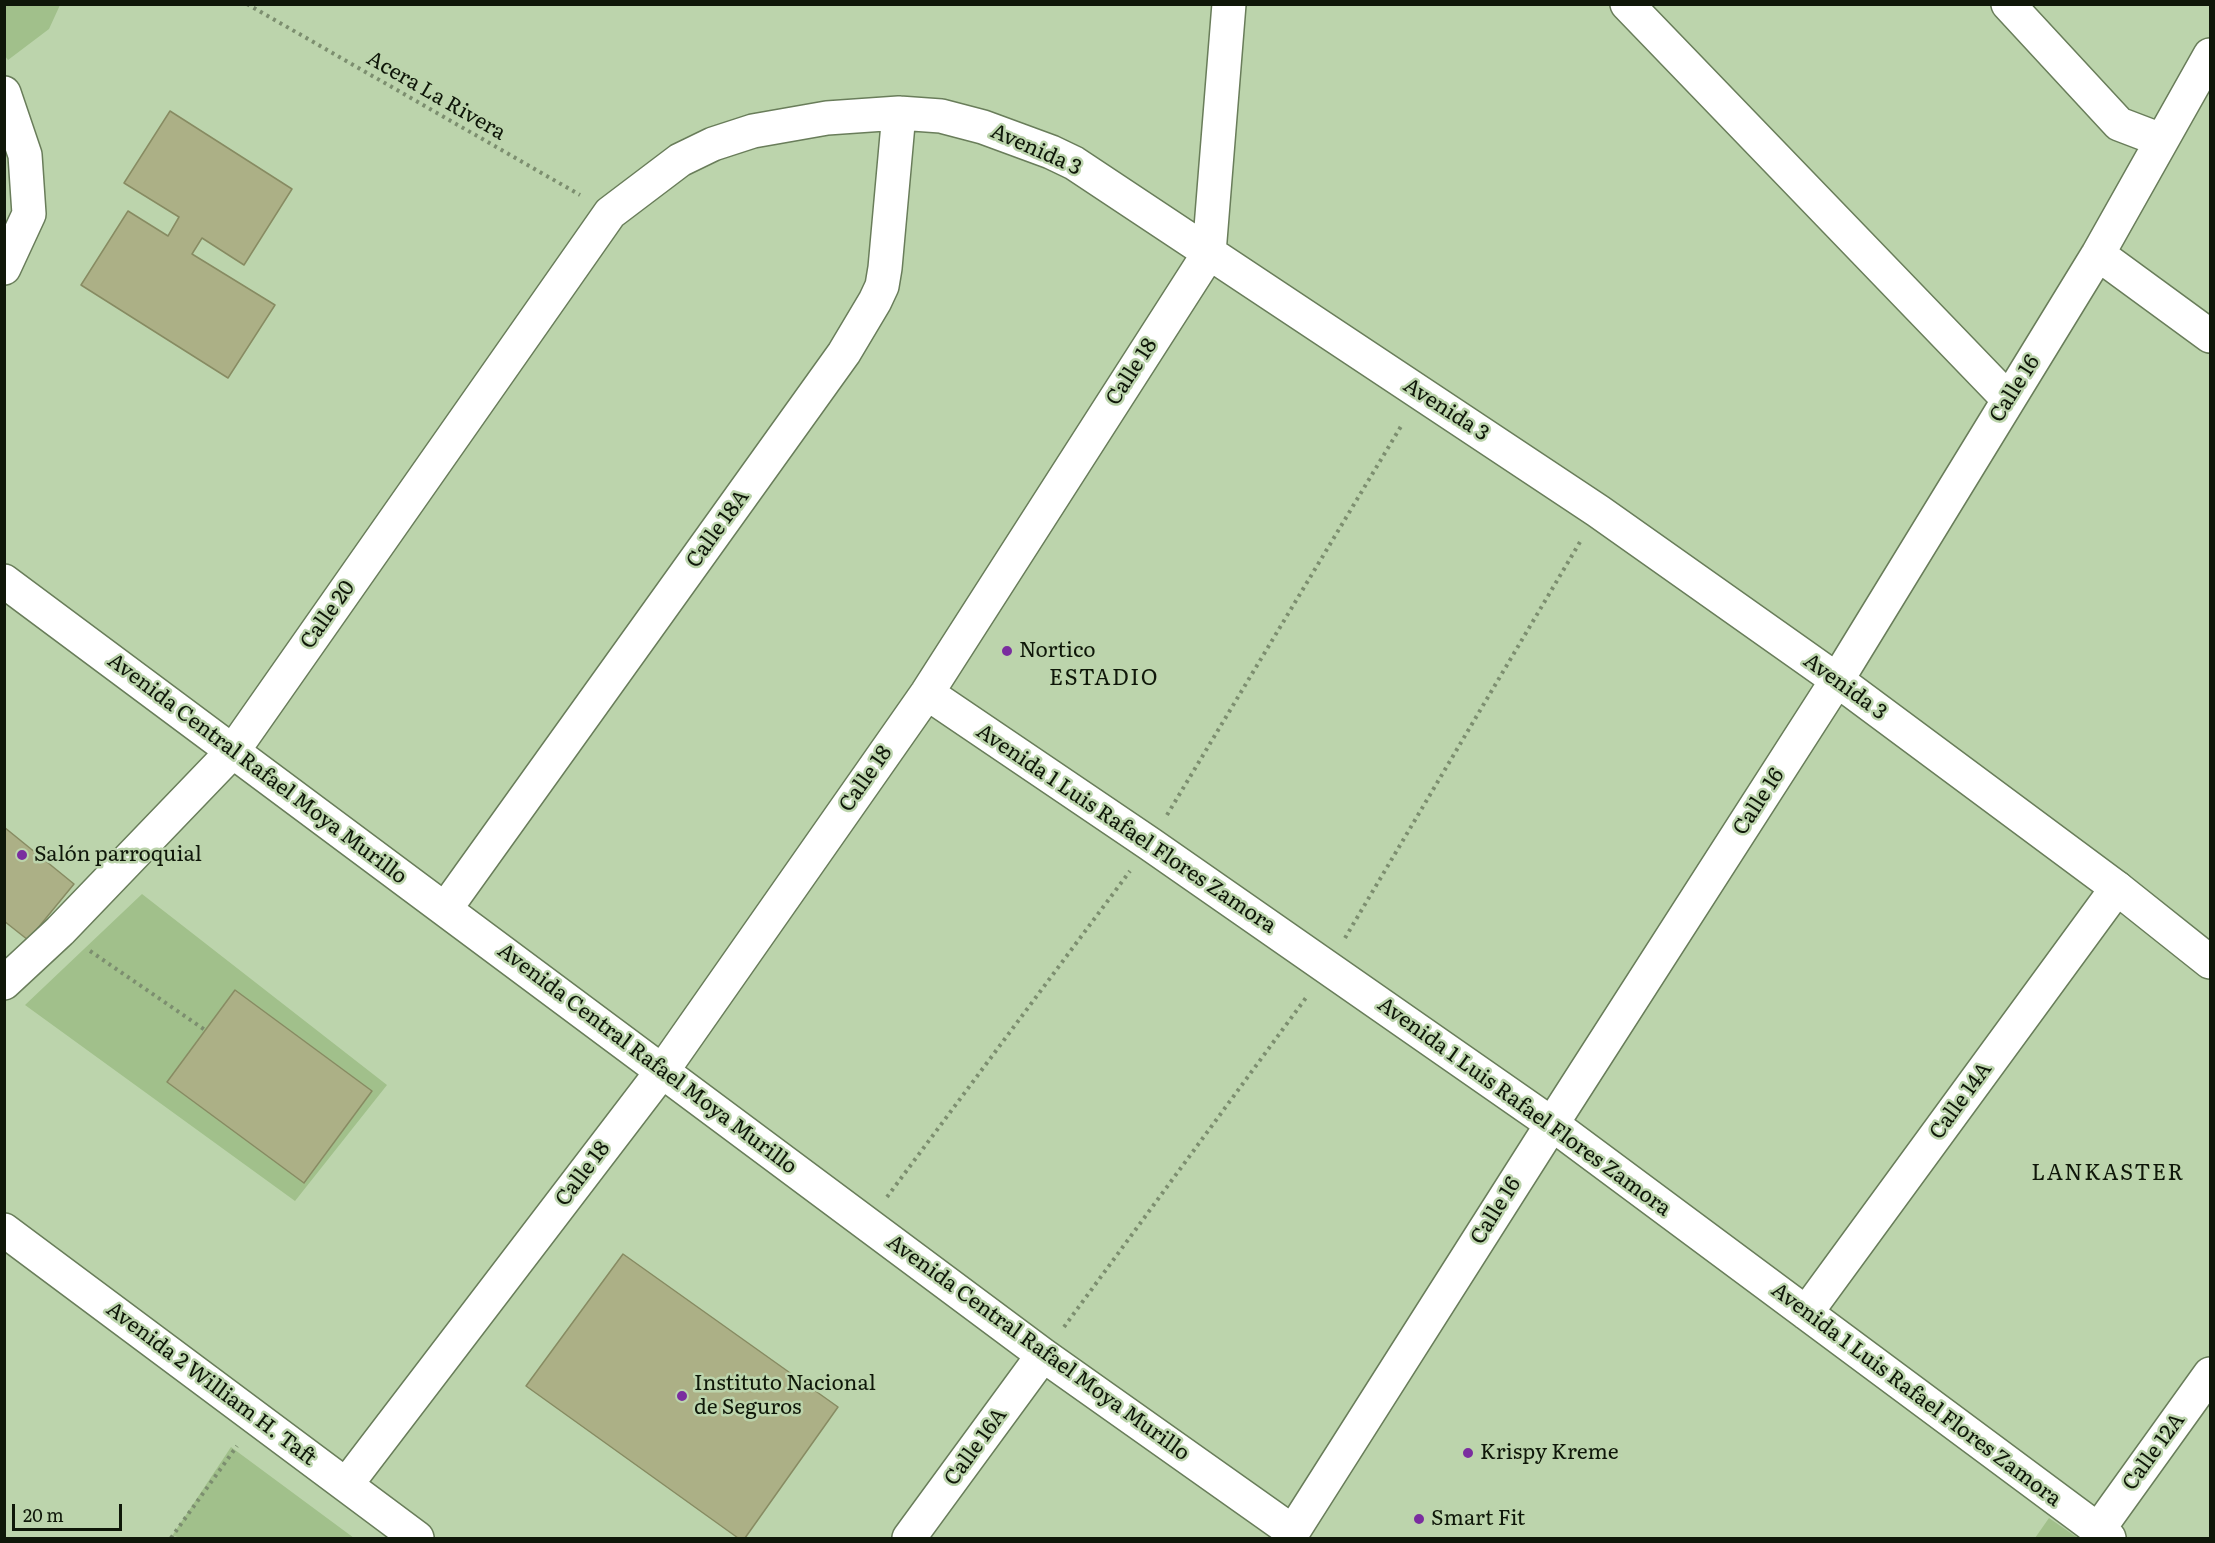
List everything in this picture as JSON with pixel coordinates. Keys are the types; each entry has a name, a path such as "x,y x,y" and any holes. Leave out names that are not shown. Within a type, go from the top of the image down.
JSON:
{"street":[{"name":"Calle 18","path":"346,1485 663,1070 927,693 1209,253 1229,4"},
{"path":"1627,4 2008,399"},
{"path":"2008,4 2119,124 2162,140"},
{"name":"Calle 16","path":"1291,1535 1551,1124 1837,680 2098,254 2211,55"},
{"path":"4,93 24,155 29,214 4,268"},
{"name":"Avenida 3","path":"610,213 680,160 713,144 753,131 827,118 899,113 941,116 983,127 1051,152 1074,163 1599,511 1837,680 2116,888 2211,962"},
{"name":"Calle 18A","path":"446,908 844,353 875,302 882,286 885,268 899,113"},
{"name":"Calle 20","path":"4,983 60,931 233,751 610,213"},
{"path":"2098,254 2211,336"},
{"name":"Avenida Central Rafael Moya Murillo","path":"4,581 446,908 1043,1355 1291,1535"},
{"name":"Avenida 1 Luis Rafael Flores Zamora","path":"927,693 1150,844 1551,1124 2103,1534"},
{"name":"Calle 14A","path":"1806,1313 2116,888"},
{"name":"Avenida 2 William H. Taft","path":"4,1230 414,1538"},
{"name":"Calle 16A","path":"909,1539 1043,1355"},
{"name":"Calle 12A","path":"2103,1534 2211,1374"}],"path":[{"name":"Acera La Rivera","path":"247,4 610,213"},
{"path":"60,931 206,1030"},
{"path":"171,1539 257,1418"}],"green space":[{"path":"5,4 60,4 49,29 8,60 5,56"},
{"path":"142,894 387,1085 295,1201 25,1005","holes":["235,990 372,1091 305,1183 167,1082"]},
{"path":"231,1447 354,1538 183,1538 173,1536 171,1538"},
{"path":"2049,1518 2078,1538 2035,1538"}],"building":[{"path":"170,111 292,189 244,265 202,238 192,254 275,305 228,378 81,285 128,211 168,236 179,217 124,183"},
{"name":"Salón parroquial","path":"4,827 74,884 28,940 4,921"},
{"path":"235,990 372,1091 304,1183 167,1082"},
{"name":"Instituto Nacional de Seguros","path":"623,1254 838,1407 745,1538 738,1538 526,1386"}],"place":[{"name":"Nortico","path":"1007,651"},
{"name":"Salón parroquial","path":"22,855"},
{"name":"Instituto Nacional de Seguros","path":"682,1396"},
{"name":"Krispy Kreme","path":"1468,1453"},
{"name":"Smart Fit","path":"1419,1519"}],"district":[{"name":"ESTADIO","path":"1104,679"},
{"name":"LANKASTER","path":"2108,1174"}]}
